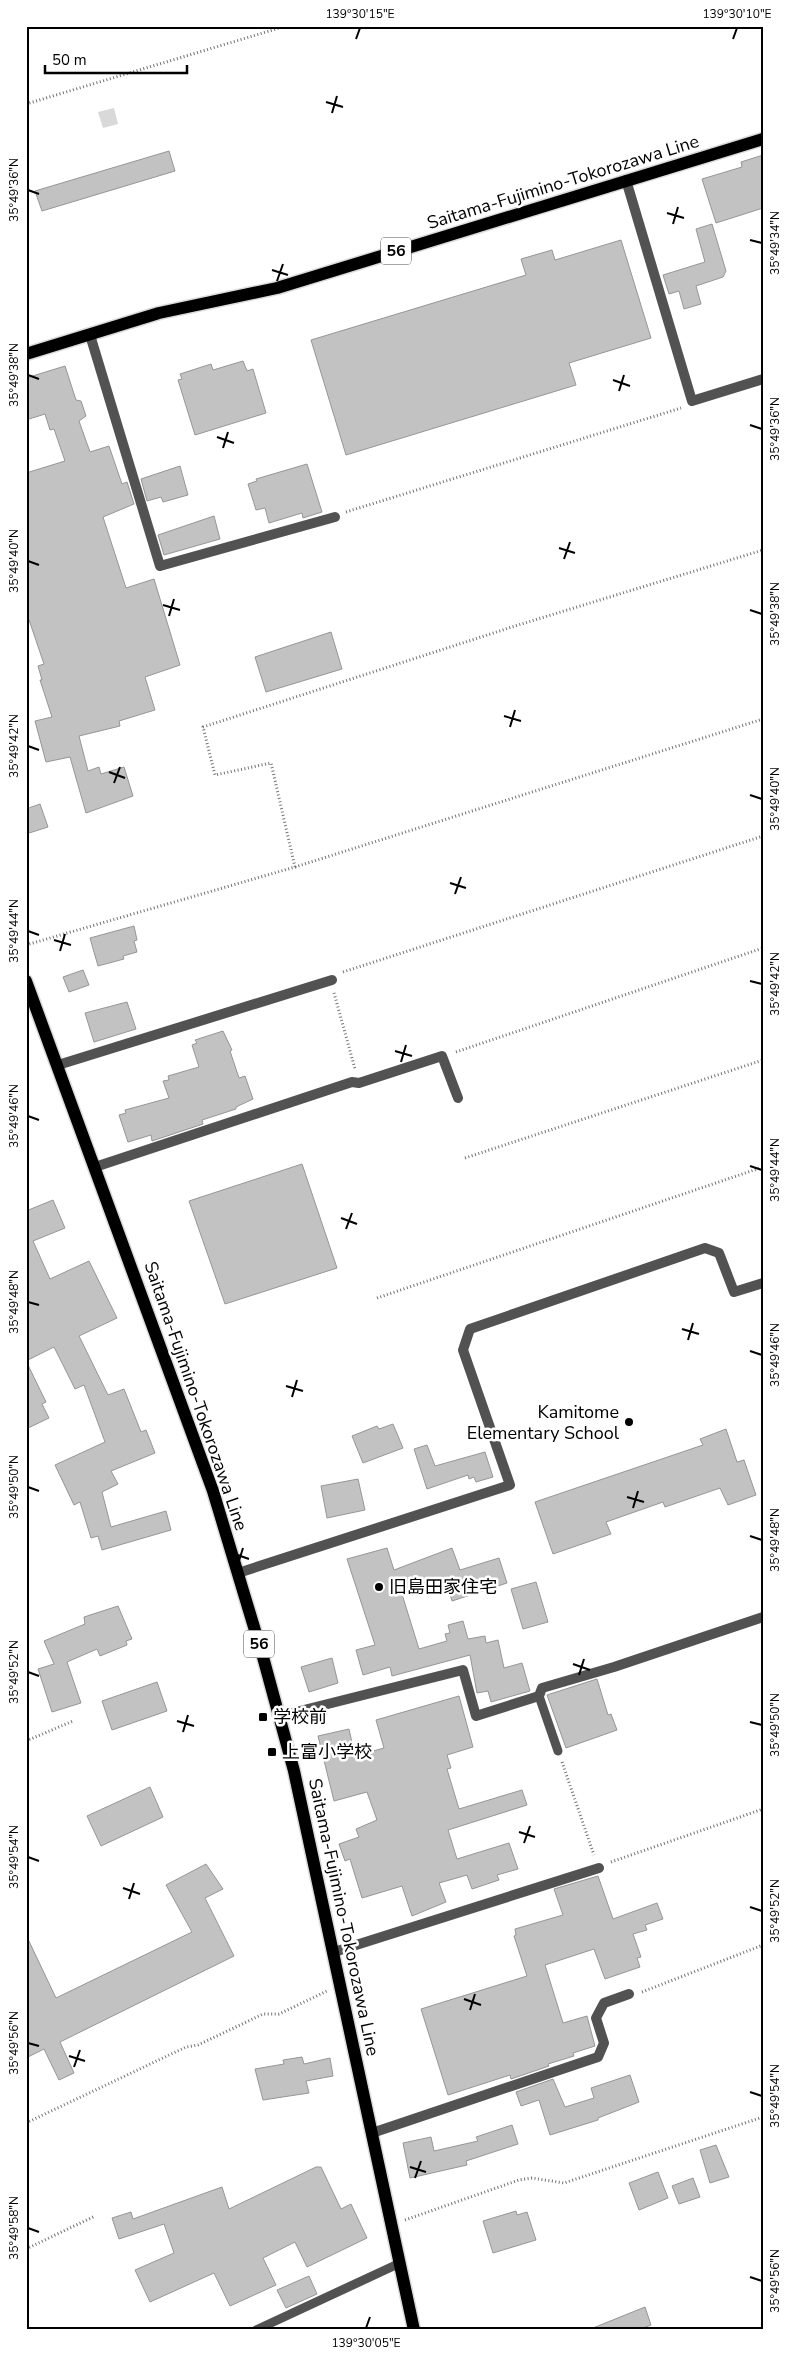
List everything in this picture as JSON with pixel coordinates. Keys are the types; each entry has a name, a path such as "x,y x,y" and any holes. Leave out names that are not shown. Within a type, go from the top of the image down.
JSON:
{"main road":[{"name":"Saitama-Fujimino-Tokorozawa Line","path":"26,354 159,313 277,288 763,139"},
{"name":"Saitama-Fujimino-Tokorozawa Line","path":"26,981 184,1408 238,1573 280,1716 334,1952 414,2330"}],"street":[{"path":"626,180 692,401 763,379"},
{"path":"90,335 160,566 335,517"},
{"path":"58,1065 332,980"},
{"path":"95,1167 352,1082 360,1083 442,1056 458,1098"},
{"path":"238,1573 510,1485 463,1350 470,1329 705,1248 719,1252 734,1292 763,1283"},
{"path":"280,1716 463,1670 476,1716 539,1696 542,1688 614,1667 763,1617"},
{"path":"334,1952 599,1868"},
{"path":"372,2133 598,2057 604,2043 596,2018 604,2003 629,1994"}],"lane":[{"path":"539,1696 558,1752"},
{"path":"256,2330 400,2263"}],"path":[{"path":"26,104 286,26"},
{"path":"335,517 357,508 687,406 692,401"},
{"path":"295,867 272,763 215,775 203,727 515,626 763,550"},
{"path":"26,945 295,867 763,719"},
{"path":"360,1083 332,980 352,967 763,836"},
{"path":"442,1056 763,948"},
{"path":"465,1158 763,1060"},
{"path":"377,1298 763,1167"},
{"path":"26,1741 74,1721"},
{"path":"558,1752 599,1868 601,1865 763,1809"},
{"path":"629,1994 635,1995 763,1945"},
{"path":"26,2122 186,2047 198,2045 263,2014 279,2014 341,1985"},
{"path":"392,2224 423,2216 519,2180 532,2178 564,2184 763,2117"},
{"path":"26,2249 94,2216"}],"shaded area":[{"path":"114,108 118,124 103,128 98,112"}],"building":[{"path":"169,151 175,171 42,211 35,191"},
{"path":"763,155 763,208 716,223 702,179 742,167 741,162"},
{"path":"712,224 726,271 723,277 696,286 701,304 684,309 679,291 669,294 663,275 705,262 696,229"},
{"path":"621,240 651,338 569,363 576,385 346,455 311,340 526,275 521,259 552,250 555,260"},
{"path":"243,361 247,371 253,369 266,413 195,435 178,380 182,379 180,374 211,364 213,370"},
{"path":"65,366 76,400 81,401 86,416 79,421 90,452 109,446 122,484 127,482 134,504 103,517 126,588 154,579 180,665 145,677 155,710 119,721 120,726 79,736 88,771 99,767 101,774 124,767 133,796 86,813 70,757 46,762 35,721 52,717 40,680 42,680 38,666 44,664 26,611 26,473 65,461 54,429 50,430 45,414 26,420 26,378"},
{"path":"307,464 322,512 303,518 302,513 269,523 265,508 256,510 248,484 257,481 256,479"},
{"path":"180,466 188,495 163,502 161,497 147,501 141,479"},
{"path":"214,516 220,539 164,555 158,535"},
{"path":"331,632 342,669 266,692 255,657"},
{"path":"40,804 48,827 26,834 26,809"},
{"path":"134,926 137,940 134,941 137,952 123,956 124,959 98,966 90,938"},
{"path":"83,970 89,985 69,992 63,977"},
{"path":"127,1002 136,1029 94,1042 85,1013"},
{"path":"223,1031 232,1050 230,1051 239,1078 245,1076 253,1099 236,1107 236,1109 202,1120 203,1124 152,1141 151,1135 128,1142 119,1115 126,1113 125,1110 169,1098 163,1081 169,1080 168,1076 199,1067 192,1045 197,1043 195,1040"},
{"path":"302,1164 337,1268 225,1304 189,1201"},
{"path":"53,1200 65,1228 33,1241 50,1279 89,1261 117,1318 79,1336 108,1395 124,1389 141,1432 146,1430 155,1453 111,1471 118,1484 102,1492 111,1527 166,1511 171,1530 102,1550 98,1536 91,1538 80,1502 74,1505 55,1465 105,1442 84,1385 75,1389 54,1347 26,1361 26,1211"},
{"path":"26,1361 46,1402 42,1404 49,1418 26,1429"},
{"path":"393,1424 403,1448 363,1463 352,1436 377,1426 379,1429"},
{"path":"726,1429 737,1462 744,1460 756,1495 728,1505 720,1488 665,1507 663,1502 606,1522 611,1534 553,1554 535,1502 703,1445 700,1439"},
{"path":"427,1445 435,1466 485,1452 493,1477 476,1482 474,1477 469,1479 468,1475 427,1489 414,1449"},
{"path":"358,1479 365,1510 327,1518 321,1486"},
{"path":"387,1548 394,1570 452,1548 460,1570 499,1558 507,1583 452,1601 447,1584 434,1588 432,1582 401,1591 419,1649 447,1641 445,1634 450,1633 448,1625 463,1621 468,1639 485,1636 486,1643 498,1640 504,1668 522,1663 530,1691 491,1702 488,1691 477,1693 470,1655 392,1676 390,1667 363,1675 356,1650 375,1645 347,1559"},
{"path":"536,1582 548,1622 523,1629 511,1589"},
{"path":"118,1606 132,1639 126,1641 127,1645 100,1656 97,1649 67,1662 81,1703 52,1712 38,1669 54,1664 44,1641 85,1624 84,1617"},
{"path":"332,1658 338,1683 309,1692 301,1667"},
{"path":"597,1679 608,1715 611,1714 617,1730 566,1748 547,1695"},
{"path":"157,1682 167,1711 112,1730 102,1701"},
{"path":"459,1696 473,1747 447,1755 451,1768 447,1769 459,1809 522,1790 527,1805 448,1830 457,1859 509,1843 518,1869 497,1875 499,1880 472,1889 467,1875 439,1883 446,1902 412,1916 402,1886 362,1898 350,1859 345,1861 339,1844 359,1837 356,1829 377,1820 367,1792 334,1801 318,1736 349,1729 355,1756 384,1748 376,1720"},
{"path":"150,1787 163,1817 101,1846 87,1816"},
{"path":"206,1864 223,1889 205,1898 234,1956 60,2042 74,2073 59,2080 44,2049 26,2058 26,1935 56,1998 192,1932 166,1885"},
{"path":"598,1876 613,1919 657,1903 663,1919 645,1925 647,1930 633,1934 641,1957 637,1958 640,1967 605,1979 594,1949 545,1965 563,2023 587,2016 595,2046 573,2053 574,2056 548,2064 549,2066 511,2079 510,2075 448,2095 421,2009 527,1976 514,1936 516,1935 515,1929 563,1915 554,1889"},
{"path":"302,2057 304,2064 330,2058 333,2076 306,2081 309,2093 263,2100 255,2069 284,2064 283,2060"},
{"path":"630,2075 639,2102 598,2118 598,2120 550,2135 539,2100 521,2106 516,2092 553,2079 565,2107 594,2098 591,2088"},
{"path":"512,2125 518,2144 466,2161 467,2165 410,2178 403,2143 431,2137 434,2151 478,2141 476,2137"},
{"path":"716,2145 729,2177 710,2183 700,2150"},
{"path":"316,2167 321,2167 341,2209 351,2204 367,2238 307,2267 295,2242 263,2258 276,2285 230,2306 214,2273 150,2302 135,2270 174,2253 164,2224 119,2239 112,2218 131,2212 133,2219 222,2187 229,2209"},
{"path":"658,2172 668,2198 639,2210 629,2183"},
{"path":"693,2178 700,2197 679,2204 672,2186"},
{"path":"516,2211 517,2215 527,2212 536,2240 493,2253 483,2221"},
{"path":"309,2276 317,2294 286,2308 277,2290"},
{"path":"645,2307 651,2325 638,2330 588,2330"}],"place":[{"name":"Kamitome Elementary School","path":"629,1422"},
{"name":"旧島田家住宅","path":"379,1587"},
{"name":"学校前","path":"263,1717"},
{"name":"上富小学校","path":"272,1752"}]}
